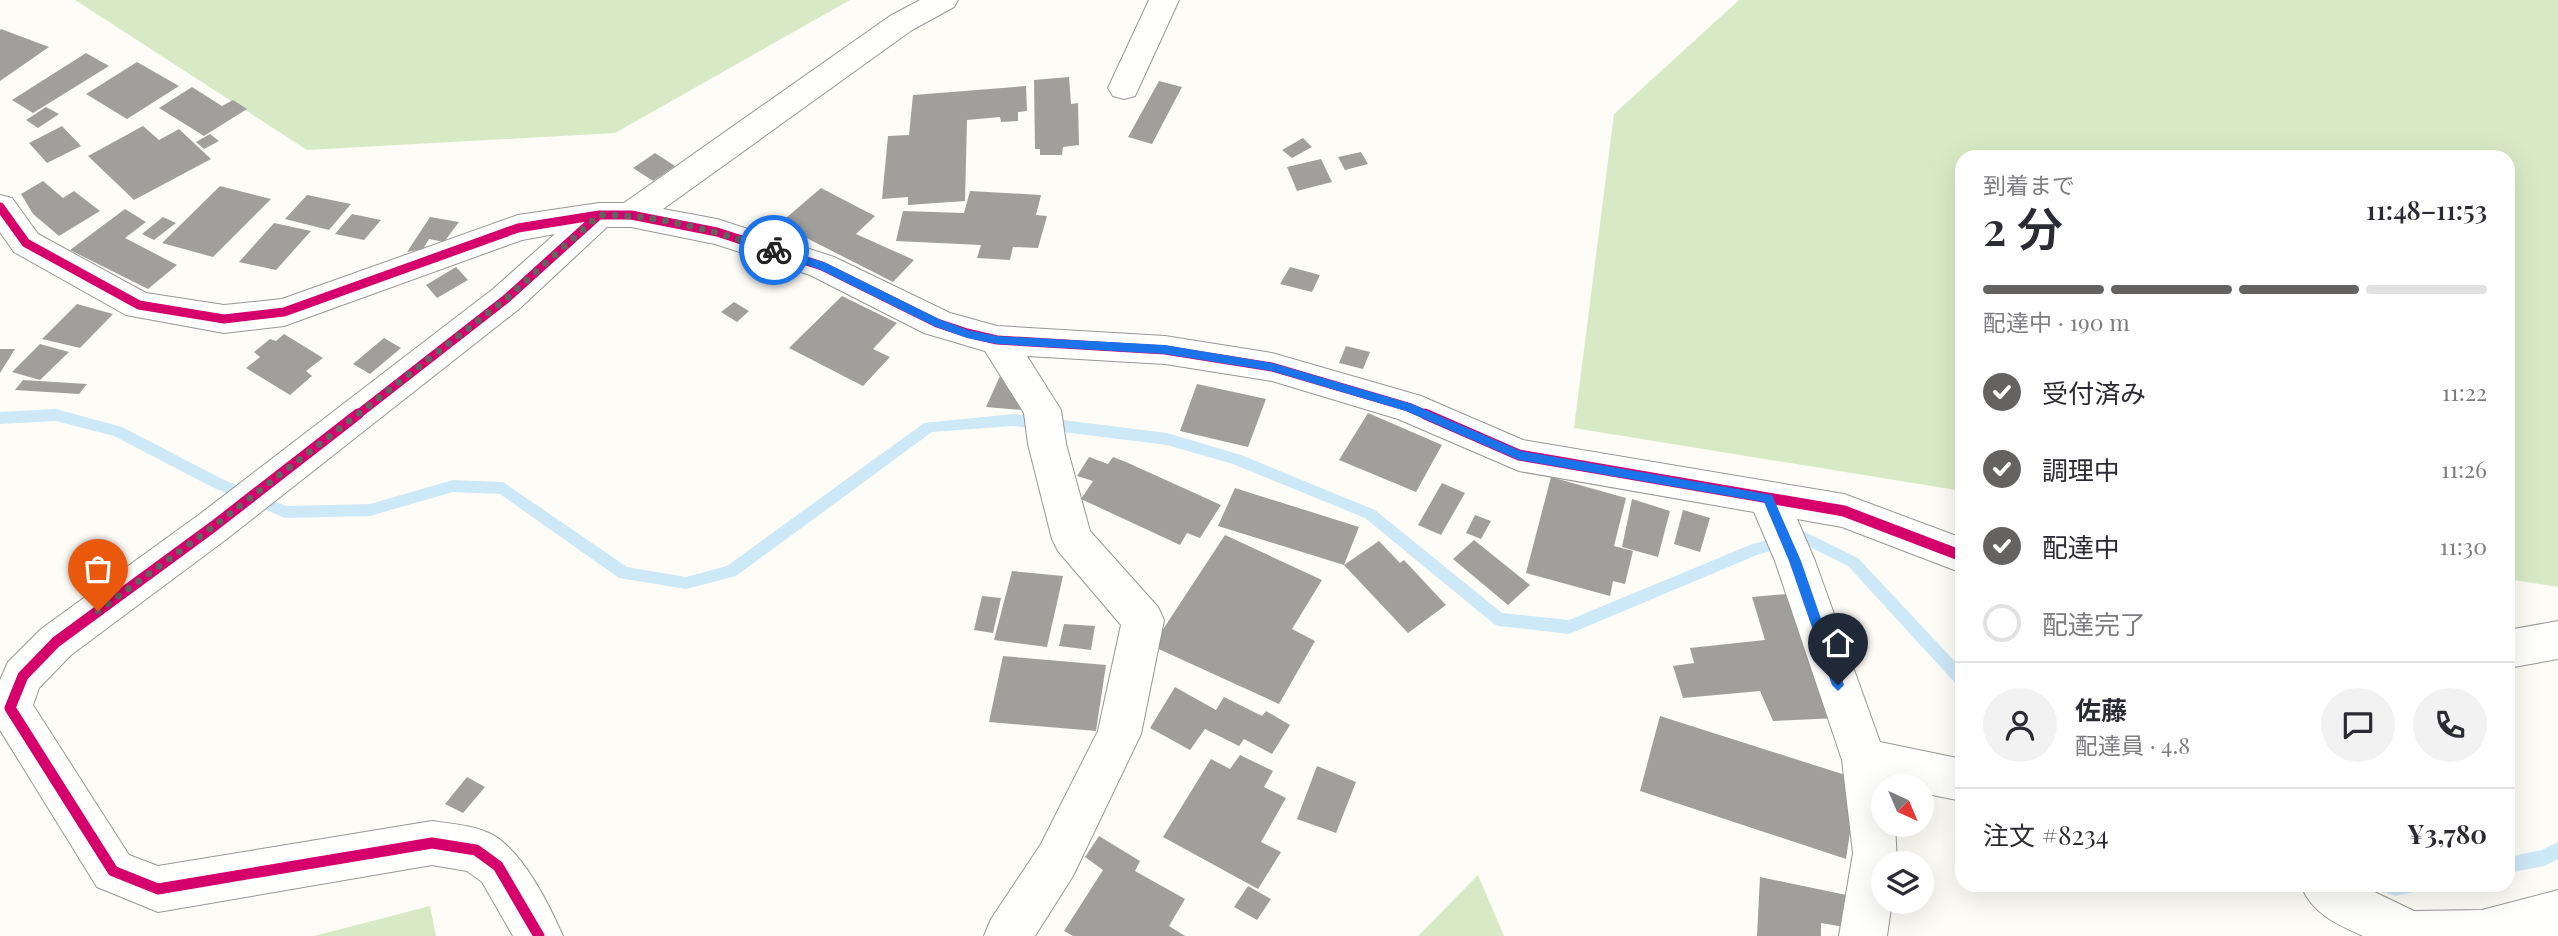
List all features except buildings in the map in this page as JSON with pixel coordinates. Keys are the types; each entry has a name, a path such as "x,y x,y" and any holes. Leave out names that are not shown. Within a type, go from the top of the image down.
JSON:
{"street":[{"path":"539,936 498,866 476,850 432,843 158,889 113,871 10,708 23,676 56,642 214,526 615,215 901,23 943,0"},
{"path":"1124,88 1164,0"},
{"path":"0,207 26,243 139,305 223,319 284,312 517,228 615,215 717,232 822,266 937,323 967,334 997,340 1165,349 1272,367 1408,407 1519,455 1772,508 1844,512 1955,553"},
{"path":"997,340 1045,427 1072,539 1143,620 1119,734 1057,860 1009,936"},
{"path":"1772,508 1795,561 1864,760 1876,853 1863,936"},
{"path":"2515,648 2558,640"},
{"path":"1864,760 1955,779"},
{"path":"2332,892 2352,907 2413,935 2482,934 2558,913"}],"green space":[{"path":"75,0 850,0 615,133 307,150"},
{"path":"1739,0 2558,0 2558,587 2515,580 2515,150 1955,150 1955,490 1574,428 1614,114"},
{"path":"1478,875 1504,936 1418,936"},
{"path":"430,906 436,936 314,936"}],"waterway":[{"path":"0,418 56,415 117,431 217,483 285,512 370,510 453,486 503,488 624,573 686,583 731,571 929,427 1013,420 1167,439 1236,459 1370,514 1499,619 1569,627 1755,549 1801,536 1853,562 1955,672"},
{"path":"2515,864 2545,858 2558,850"}],"cycle path":[{"path":"0,207 26,243 139,305 224,319 284,312 518,228 599,215 631,215 717,232 822,266 937,323 967,333 997,340 1165,350 1272,367 1408,407 1519,455 1844,511 1955,553"},
{"path":"539,936 498,866 476,850 432,843 158,889 113,871 10,708 23,676 56,642 214,526 506,299 599,215"}],"way so far":[{"path":"98,611 214,526 506,299 599,215 631,215 717,232 774,250"}],"route":[{"path":"774,250 822,266 937,323 967,334 997,340 1165,349 1272,367 1408,407 1519,455 1768,498 1795,561 1838,685"}]}
